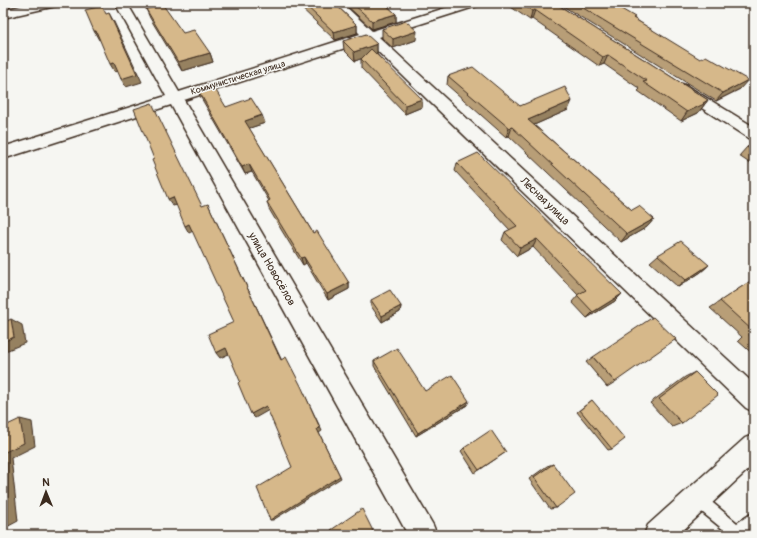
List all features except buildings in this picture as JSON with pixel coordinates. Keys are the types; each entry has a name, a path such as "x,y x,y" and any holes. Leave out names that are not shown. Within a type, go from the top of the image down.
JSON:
{"street":[{"path":"11,9 50,3"},
{"name":"улица Новосёлов","path":"121,3 424,535"},
{"name":"Лесная улица","path":"335,3 754,400"},
{"name":"Коммунистическая улица","path":"3,153 473,3"},
{"path":"674,83 754,134"},
{"path":"658,535 754,447"}],"lane":[{"path":"697,499 737,532 754,519"}]}
